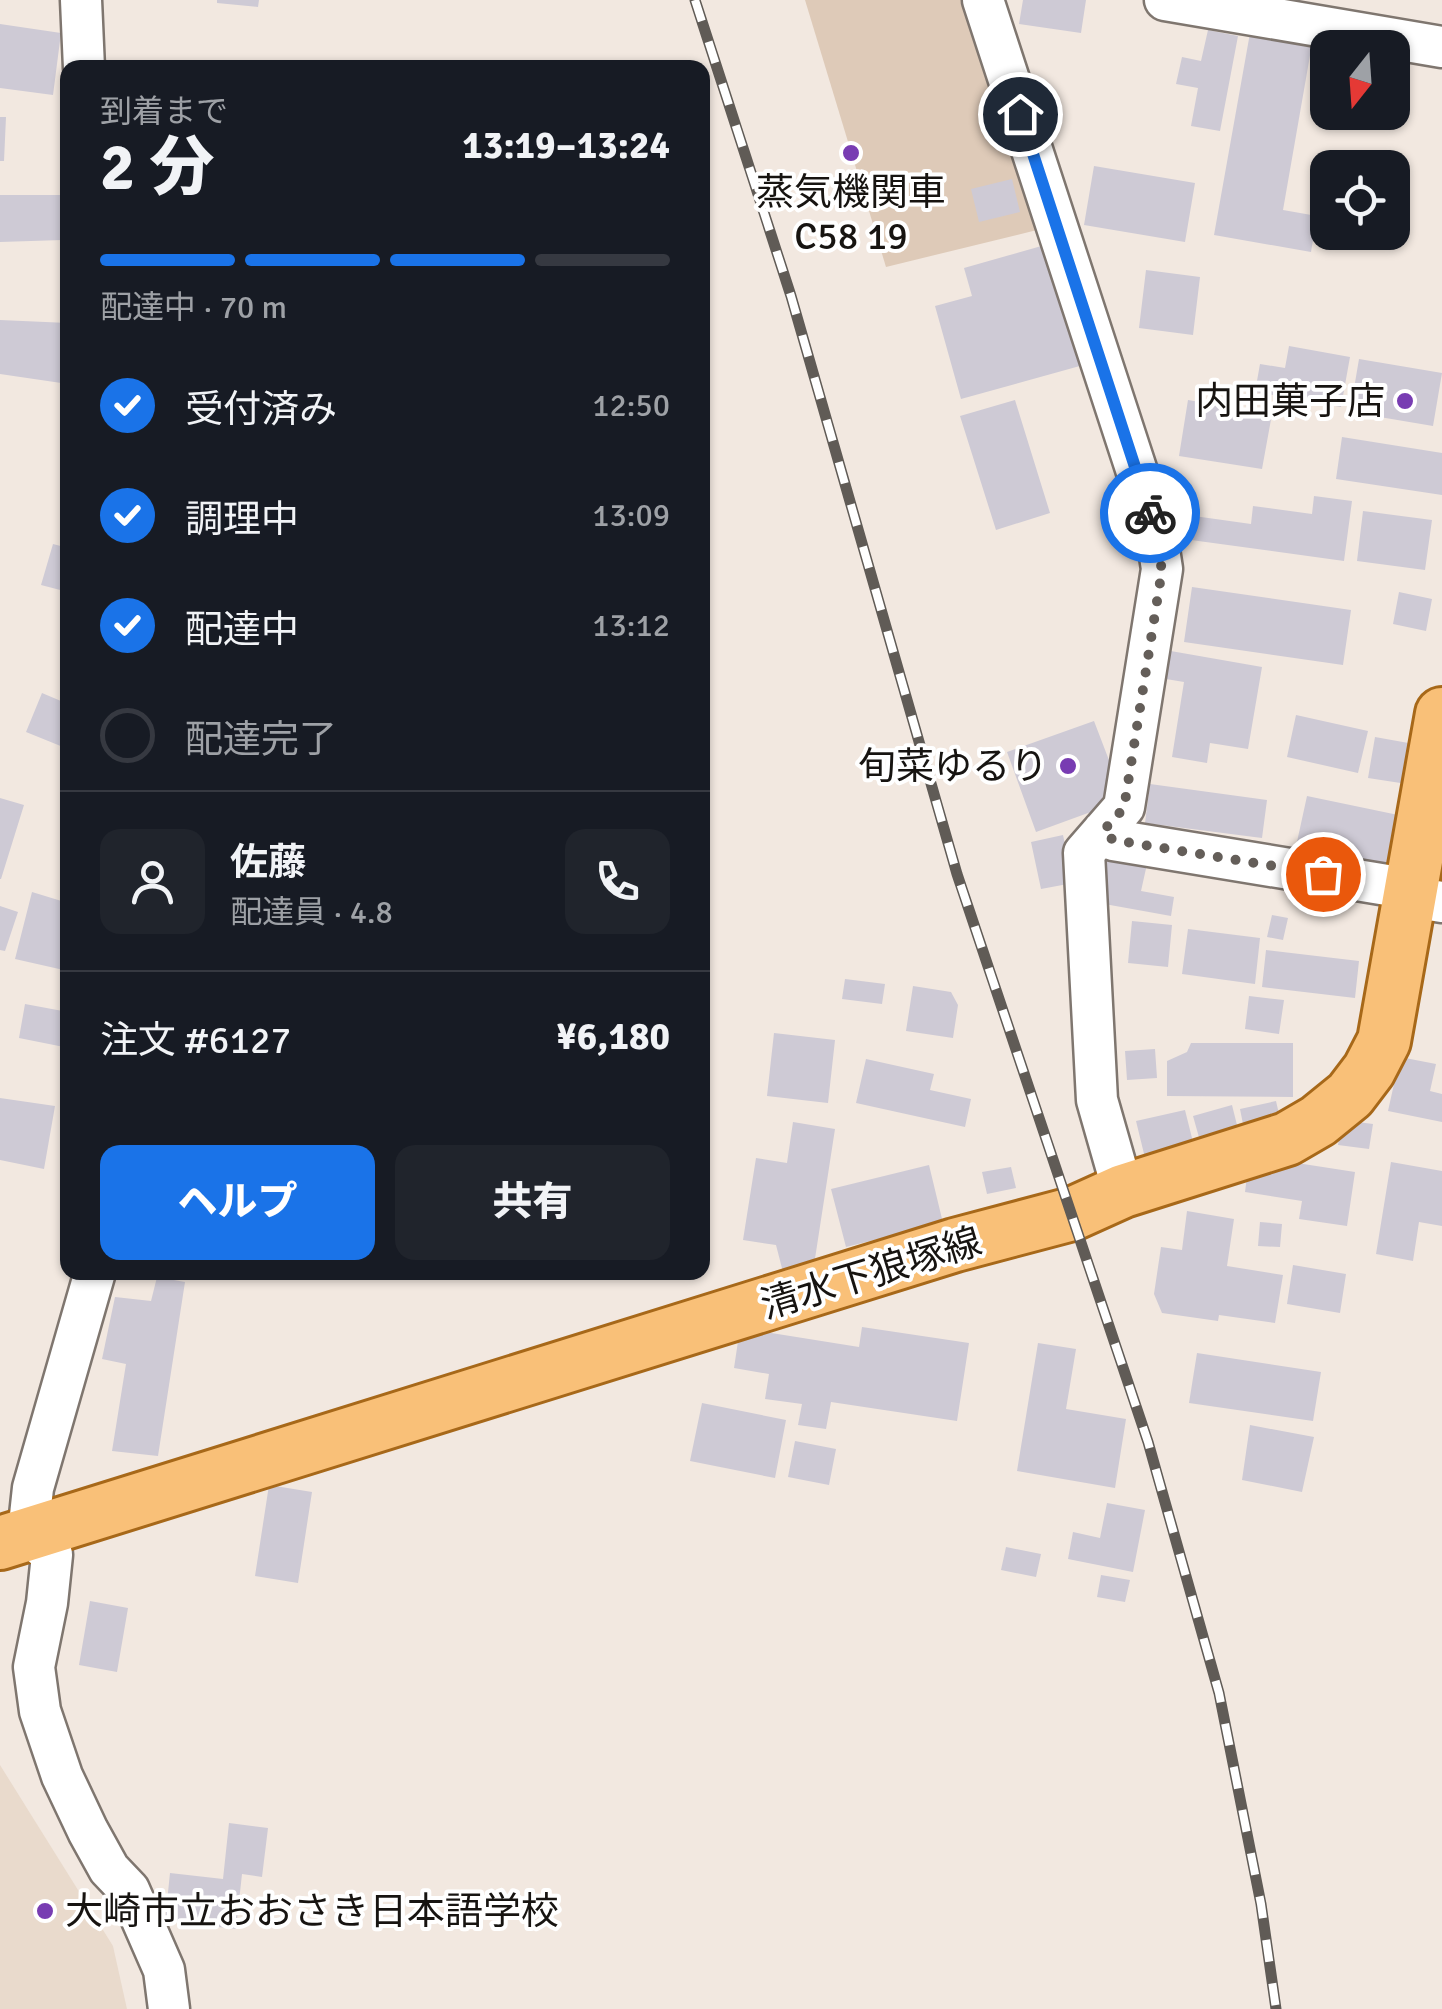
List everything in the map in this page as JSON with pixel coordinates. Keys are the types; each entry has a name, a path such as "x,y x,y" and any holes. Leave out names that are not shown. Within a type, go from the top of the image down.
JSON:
{"main road":[{"name":"清水下狼塚線","path":"14,1539 956,1245 1072,1214 1123,1191 1287,1139 1350,1095 1384,1042 1427,900 1442,714"}],"street":[{"path":"81,0 84,60"},
{"path":"984,0 1156,530 1162,570 1124,808 1084,853 1097,1100 1123,1191"},
{"path":"1165,0 1442,47"},
{"path":"1103,831 1113,840 1393,886 1427,900"},
{"path":"93,1280 34,1488 14,1539 52,1555 34,1667 40,1710 62,1776 81,1817 109,1869 129,1890 164,1970 169,2009"}],"shaded area":[{"path":"805,0 965,0 1041,229 886,267"},
{"name":"大崎市立おおさき日本語学校","path":"0,1765 113,1946 127,2009 0,2009"}],"building":[{"path":"217,0 259,0 258,7"},
{"path":"1023,0 1086,0 1081,33 1019,24"},
{"path":"0,24 61,33 53,95 0,88"},
{"path":"1208,30 1238,36 1220,131 1191,126 1198,88 1176,84 1182,57 1201,61"},
{"path":"1250,33 1310,44 1283,210 1310,215 1311,252 1214,235"},
{"path":"0,117 6,117 4,161 0,161"},
{"path":"1094,166 1195,183 1185,242 1084,225"},
{"path":"1012,179 1020,212 979,222 971,189"},
{"path":"0,195 60,195 60,240 0,242"},
{"path":"1052,243 1087,364 961,399 935,306 972,296 964,268"},
{"path":"1146,270 1200,277 1193,335 1139,328"},
{"path":"0,320 60,323 60,383 0,374"},
{"path":"1289,346 1350,357 1341,407 1255,392 1260,364 1285,368"},
{"path":"1359,359 1442,373 1433,426 1350,412"},
{"path":"1015,400 1050,513 996,530 960,416"},
{"path":"1188,400 1272,414 1262,469 1179,456"},
{"path":"1342,437 1442,453 1442,495 1336,479"},
{"path":"1314,496 1352,501 1344,561 1191,540 1194,516 1251,524 1253,506 1312,514"},
{"path":"1363,511 1432,520 1425,570 1357,561"},
{"path":"53,544 60,546 60,590 41,585"},
{"path":"1192,587 1351,610 1343,665 1184,642"},
{"path":"1399,592 1432,599 1426,631 1393,624"},
{"path":"1165,650 1262,667 1248,749 1210,743 1207,763 1172,757 1184,682 1160,678"},
{"path":"42,693 60,701 60,746 26,732"},
{"path":"1296,715 1368,731 1358,773 1287,757"},
{"path":"1094,721 1112,768 1099,809 1036,832 1007,752"},
{"path":"1375,737 1414,744 1407,784 1368,778"},
{"path":"1150,784 1267,800 1262,838 1145,823"},
{"path":"1307,796 1403,816 1391,872 1295,851"},
{"path":"0,798 24,805 1,879 0,879"},
{"path":"1063,835 1073,883 1041,889 1031,842"},
{"path":"1108,856 1147,864 1141,891 1174,897 1171,916 1099,903"},
{"path":"32,892 60,901 60,969 15,959"},
{"path":"0,906 18,912 5,951 0,950"},
{"path":"1272,915 1288,918 1283,940 1267,937"},
{"path":"1132,921 1172,925 1168,967 1128,963"},
{"path":"1188,929 1260,938 1255,984 1182,974"},
{"path":"1266,950 1359,961 1355,998 1262,987"},
{"path":"845,979 885,984 882,1004 842,999"},
{"path":"913,986 951,992 958,1005 953,1038 906,1031"},
{"path":"1249,996 1284,1000 1279,1034 1245,1029"},
{"path":"25,1004 60,1011 60,1046 19,1038"},
{"path":"774,1033 835,1040 828,1103 767,1096"},
{"path":"1191,1043 1293,1043 1293,1097 1167,1096 1167,1061 1187,1052"},
{"path":"1155,1049 1157,1078 1127,1080 1125,1051"},
{"path":"1400,1057 1436,1064 1430,1091 1442,1094 1442,1122 1388,1111"},
{"path":"866,1059 934,1074 930,1090 971,1099 965,1127 856,1103"},
{"path":"0,1098 55,1106 44,1169 0,1160"},
{"path":"1276,1101 1282,1127 1245,1134 1240,1109"},
{"path":"1232,1105 1240,1137 1202,1148 1193,1116"},
{"path":"1185,1110 1195,1150 1146,1162 1136,1121"},
{"path":"1342,1120 1373,1124 1369,1149 1338,1145"},
{"path":"793,1122 835,1129 814,1265 783,1272 776,1245 743,1240 756,1158 787,1163"},
{"path":"1271,1159 1355,1172 1347,1226 1299,1219 1302,1201 1245,1192 1248,1169"},
{"path":"1391,1162 1442,1171 1442,1226 1419,1222 1413,1261 1376,1254"},
{"path":"929,1165 943,1223 846,1247 831,1189"},
{"path":"1011,1167 1016,1188 987,1194 982,1172"},
{"path":"1187,1211 1234,1219 1227,1266 1283,1275 1275,1323 1219,1315 1218,1321 1162,1313 1154,1294 1161,1247 1182,1250"},
{"path":"1260,1222 1282,1224 1280,1247 1258,1246"},
{"path":"1293,1265 1346,1274 1340,1313 1287,1304"},
{"path":"156,1280 185,1282 158,1456 112,1451 126,1364 102,1359 115,1297 151,1301"},
{"path":"862,1327 969,1343 957,1421 831,1402 826,1429 798,1425 802,1404 765,1399 769,1374 734,1368 740,1328 859,1347"},
{"path":"1038,1343 1076,1349 1066,1409 1126,1419 1115,1488 1017,1471"},
{"path":"1197,1353 1321,1372 1313,1421 1189,1403"},
{"path":"702,1403 786,1420 775,1478 690,1461"},
{"path":"1250,1425 1314,1437 1302,1492 1242,1480"},
{"path":"795,1441 836,1449 829,1485 788,1477"},
{"path":"269,1485 312,1492 298,1583 255,1576"},
{"path":"1107,1503 1145,1510 1133,1572 1068,1559 1073,1532 1100,1538"},
{"path":"1006,1547 1041,1554 1036,1577 1001,1570"},
{"path":"1101,1575 1130,1580 1125,1602 1097,1597"},
{"path":"90,1601 128,1608 117,1672 79,1665"},
{"path":"229,1823 268,1828 262,1877 242,1874 236,1929 165,1921 170,1873 223,1879"}],"railway":[{"path":"695,0 791,296 957,874 1148,1442 1219,1693 1261,1904 1276,2009"}],"way so far":[{"path":"1150,513 1162,570 1124,808 1103,831 1113,840 1323,874"}],"place":[{"name":"蒸気機関車 C58 19","path":"851,153"},
{"name":"内田菓子店","path":"1405,401"},
{"name":"旬菜ゆるり","path":"1068,766"},
{"name":"大崎市立おおさき日本語学校","path":"45,1911"}],"route":[{"path":"1020,114 1150,513"}]}
